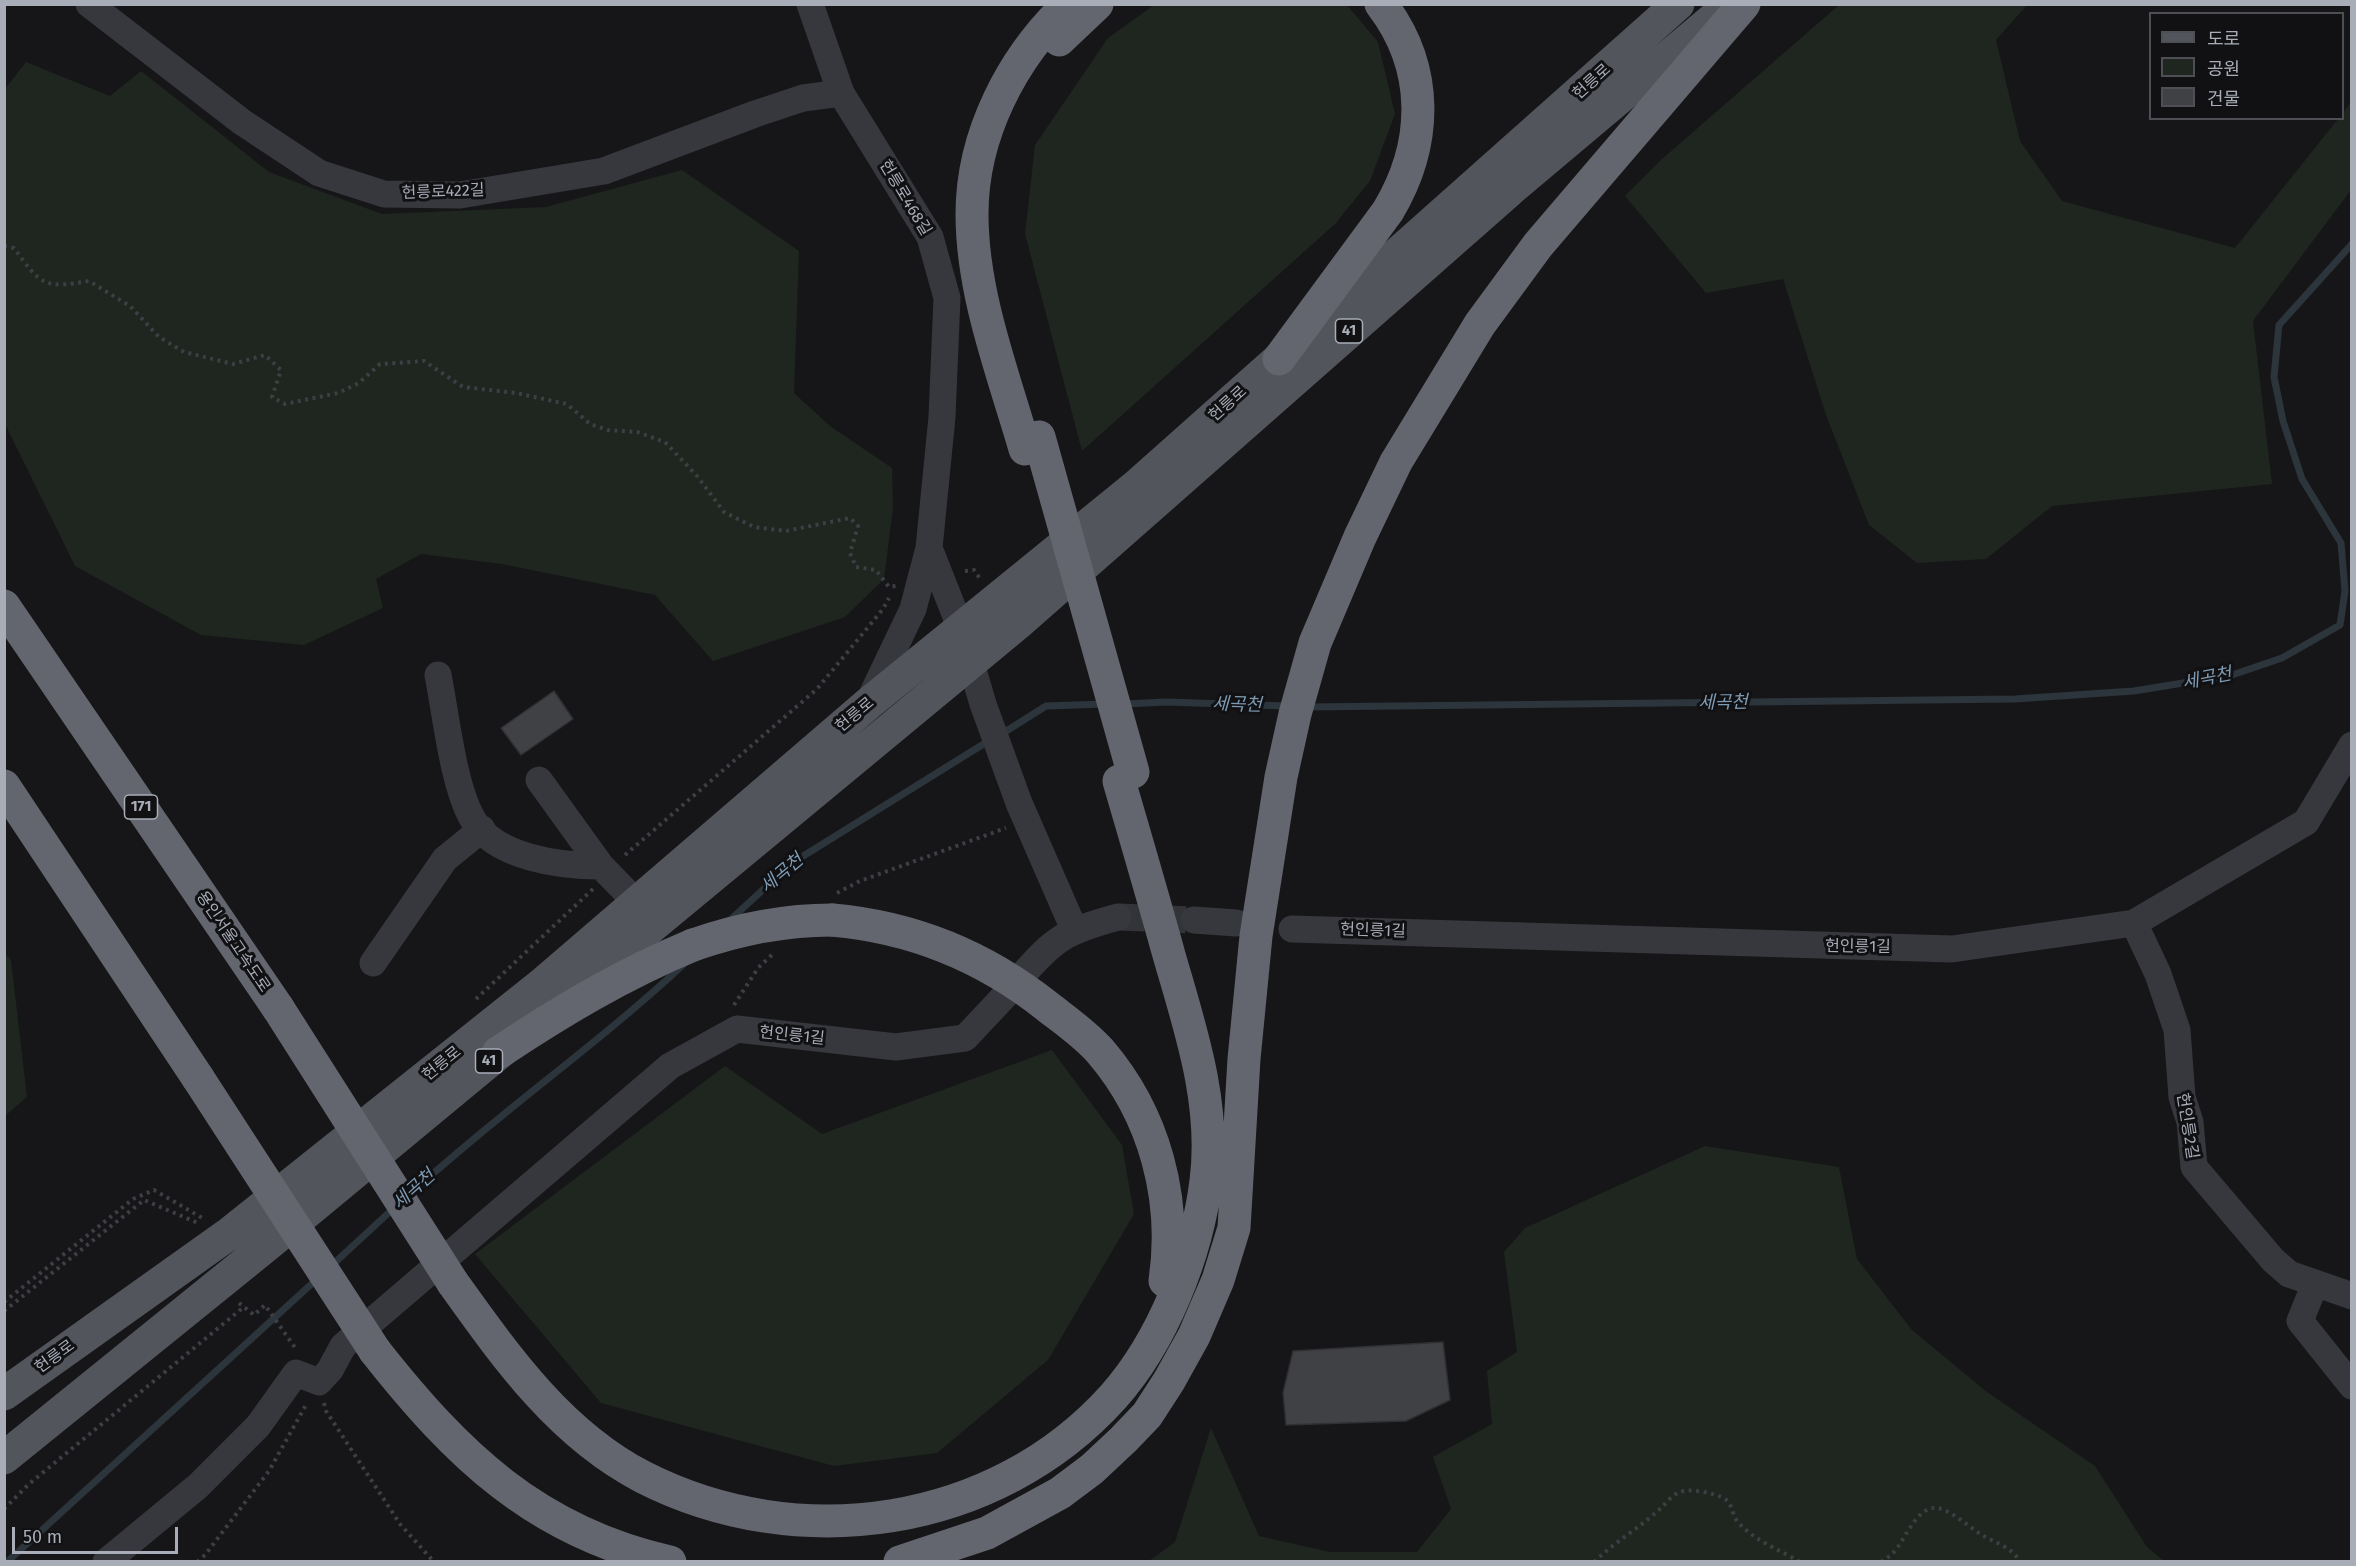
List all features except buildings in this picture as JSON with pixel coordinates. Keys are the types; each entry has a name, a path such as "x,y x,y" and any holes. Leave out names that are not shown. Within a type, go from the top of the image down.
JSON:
{"highway":[{"path":"1069,4 1035,42 1003,93 982,146 973,197 973,233 982,293 1032,443 1126,777 1195,1045 1208,1135 1207,1178 1195,1233 1179,1284 1153,1341"},
{"path":"1032,443 997,254 996,177 1010,116 1025,89 1055,44 1097,4"},
{"path":"1279,359 1388,211 1413,158 1418,117 1414,74 1400,33 1381,4"},
{"path":"900,1562 987,1533 1026,1514 1092,1469 1147,1415 1194,1336 1218,1280 1234,1228 1244,1059 1255,947 1281,777 1294,714 1315,643 1360,537 1396,462 1480,324 1544,237 1744,4"},
{"name":"용인서울고속도로","path":"4,606 278,1008 453,1283 500,1349 544,1401 588,1442 640,1475 683,1495 753,1515 791,1520 874,1519 914,1513 950,1503 993,1486 1030,1465 1091,1420 1115,1395 1153,1341"},
{"path":"1126,777 1208,1039 1220,1099 1225,1166 1220,1229 1194,1336"},
{"path":"4,786 198,1078 375,1351 435,1424 498,1481 560,1521 617,1547 670,1562"},
{"path":"498,1053 560,1011 615,980 693,945 763,925 803,920 832,920 876,925 912,933 980,960 1036,997 1078,1030 1115,1070 1150,1136 1168,1202 1168,1258 1153,1341"}],"main road":[{"name":"헌릉로","path":"4,1394 541,985 869,703 1136,486 1678,4"},
{"name":"헌릉로","path":"4,1458 1017,624 1510,190 1731,4"}],"street":[{"name":"헌릉로422길","path":"89,4 242,122 319,173 384,194 460,195 604,171 803,98 841,93"},
{"name":"헌릉로468길","path":"810,4 841,93 930,237 947,298 942,417 928,548 931,578 913,609 869,703"},
{"path":"931,578 962,629 983,704 1019,803 1074,929"},
{"path":"438,675 456,772 472,819 492,840 529,857 565,866 604,869"},
{"name":"헌인릉1길","path":"1292,929 1952,949 2134,923 2306,822 2352,745"},
{"path":"539,780 604,869 637,903"},
{"path":"373,963 445,859 482,829"},
{"name":"헌인릉1길","path":"319,1382 330,1370 343,1346 670,1066 737,1029 896,1047 965,1038 1043,951 1074,929 1118,917"},
{"path":"1194,920 1236,923"},
{"name":"헌인릉2길","path":"2134,923 2158,974 2177,1029 2182,1097 2190,1122 2193,1167 2273,1260 2289,1274 2352,1296"},
{"path":"2315,1284 2300,1321 2352,1386"},
{"path":"106,1562 198,1486 258,1426 296,1373 319,1382"}],"path":[{"path":"4,246 14,248 35,276 57,287 89,281 130,306 159,337 184,352 232,364 265,356 281,370 272,397 285,404 338,393 359,383 380,364 424,361 463,387 516,393 567,404 590,424 608,430 638,432 665,442 697,476 724,512 754,527 786,531 849,518 858,526 850,553 856,567 876,570 889,587 974,570 996,601"},
{"path":"470,1005 596,886 604,869 817,689 883,609 894,586"},
{"path":"4,1302 133,1199 154,1190 218,1229"},
{"path":"4,1311 144,1200 218,1229"},
{"path":"240,1302 254,1315 265,1305 301,1356"},
{"path":"4,1509 30,1484 245,1306"},
{"path":"197,1562 205,1555 269,1471 319,1382"},
{"path":"319,1382 326,1411 400,1524 434,1562"},
{"path":"1594,1562 1609,1548 1646,1524 1674,1495 1680,1491 1693,1491 1724,1498 1730,1504 1737,1521 1756,1537 1800,1562"},
{"path":"1881,1562 1894,1553 1910,1527 1921,1515 1934,1508 1943,1509 2010,1550 2020,1562"}],"green space":[{"path":"1154,5 1347,5 1378,42 1395,114 1370,181 1335,224 1082,451 1025,234 1035,145 1108,38"},
{"path":"1839,5 2027,5 1996,40 2020,141 2062,201 2235,248 2337,120 2344,120 2344,112 2351,102 2351,190 2253,321 2272,484 2052,506 1986,559 1917,563 1869,525 1826,415 1783,279 1706,293 1625,196 1662,159"},
{"path":"26,62 110,96 141,71 269,172 382,214 546,207 682,170 799,251 794,393 830,426 892,468 893,508 884,579 845,617 713,661 655,595 502,564 421,554 376,579 383,608 304,645 201,635 75,566 5,424 5,89"},
{"path":"4,952 11,960 27,1097 5,1116"},
{"path":"1052,1050 1122,1145 1134,1214 1048,1360 937,1453 834,1466 601,1403 475,1254 725,1066 822,1134"},
{"path":"1705,1146 1839,1167 1857,1259 1912,1330 1987,1392 2095,1466 2147,1547 2164,1561 1149,1561 1175,1542 1211,1428 1259,1536 1330,1552 1417,1552 1451,1509 1433,1457 1492,1424 1487,1371 1517,1352 1504,1252 1525,1228"}],"waterway":[{"name":"세곡천","path":"1307,707 2015,699 2134,691 2232,675 2282,658 2340,625 2345,591 2341,543 2302,479 2283,421 2274,377 2279,325 2352,244"},
{"name":"세곡천","path":"1124,704 1166,702 1287,706"},
{"name":"세곡천","path":"1000,735 1046,706 1104,704"},
{"name":"세곡천","path":"729,921 792,863 990,740"},
{"name":"세곡천","path":"408,1196 684,964"},
{"name":"세곡천","path":"330,1267 395,1207"},
{"name":"세곡천","path":"7,1562 318,1278"}],"tunnel":[{"path":"1118,917 1194,920"}]}
